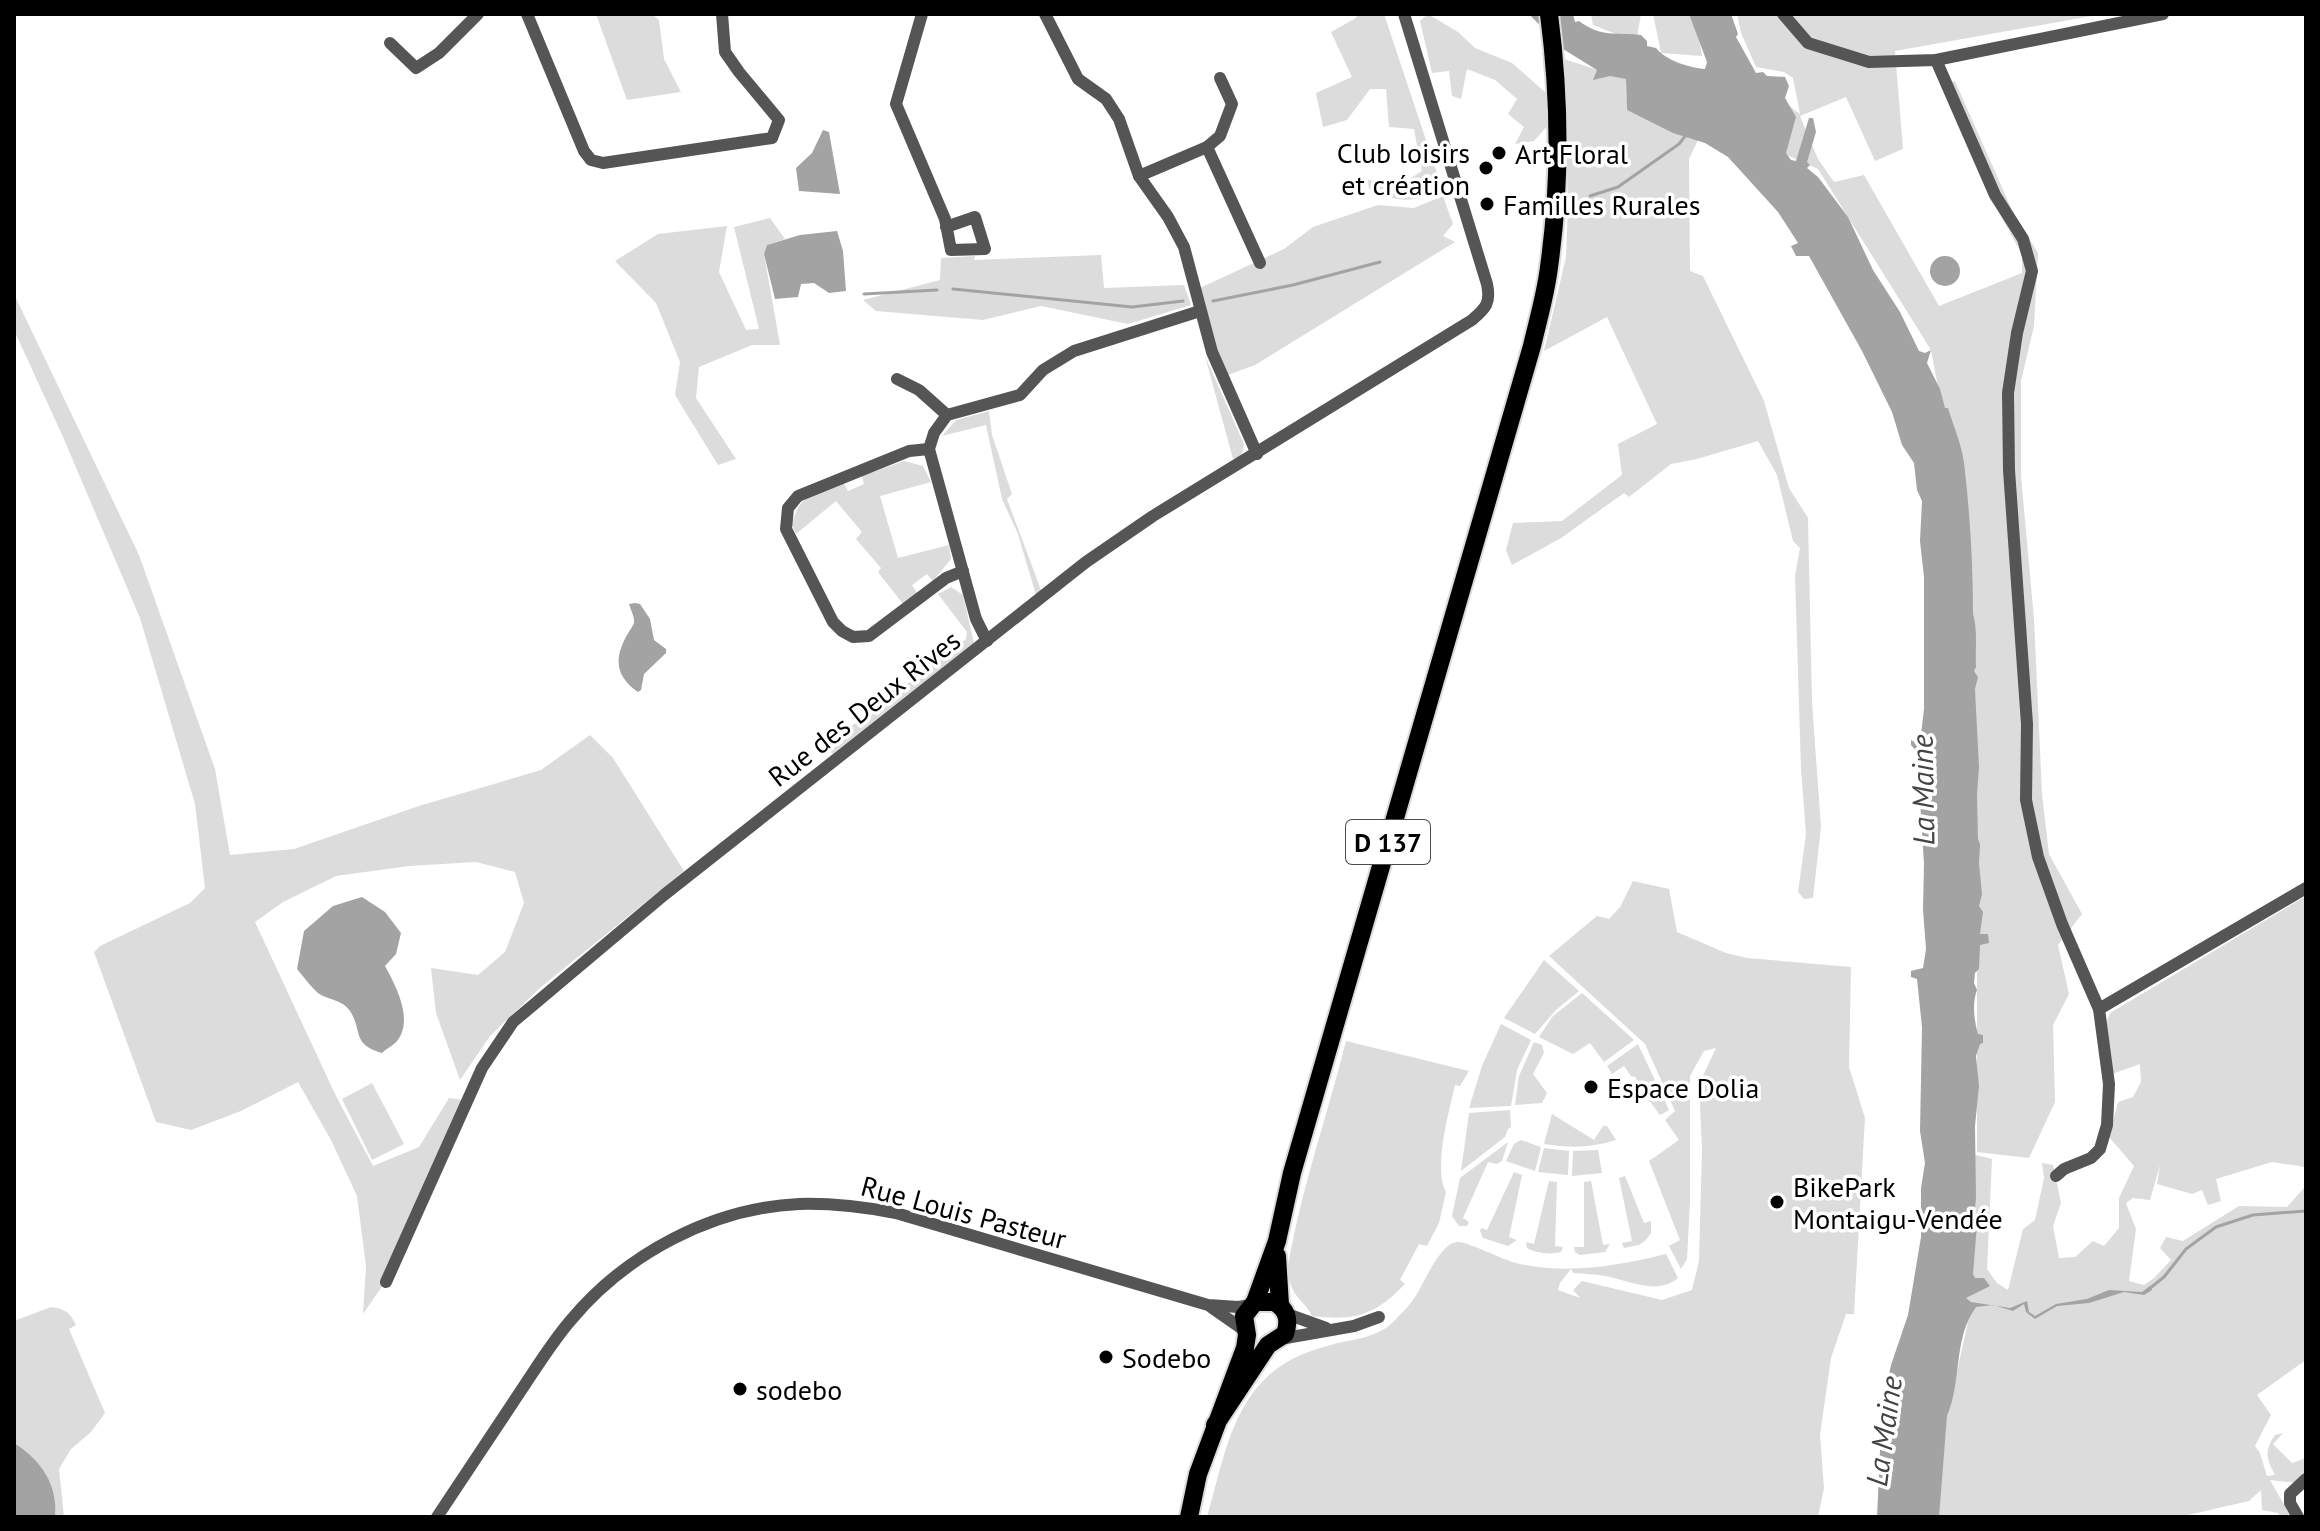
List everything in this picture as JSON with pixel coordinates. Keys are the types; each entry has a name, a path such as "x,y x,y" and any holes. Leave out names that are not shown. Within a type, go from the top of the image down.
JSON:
{"main road":[{"name":"D 137","path":"1253,1304 1277,1241 1292,1173 1532,346 1549,269 1557,192 1558,99 1549,14"},
{"name":"D 137","path":"1277,1241 1283,1310"},
{"path":"1189,1517 1198,1474 1215,1425 1242,1357 1246,1332 1244,1316 1253,1304 1268,1300 1283,1310 1287,1328 1215,1425"},
{"path":"1246,1332 1256,1343 1274,1342"}],"street":[{"path":"390,43 416,68 439,53 478,14"},
{"path":"527,14 584,151 591,160 603,163 772,138 779,120 725,52 722,14"},
{"path":"922,14 896,104 946,227"},
{"path":"1045,14 1078,79 1106,99 1119,119 1139,176 1168,217 1184,247 1212,352 1257,454"},
{"path":"1783,14 1808,43 1869,62 1936,60 2163,14"},
{"name":"Rue des Deux Rives","path":"386,1282 482,1068 513,1022 664,895 1086,562 1153,516 1472,320 1488,305 1490,298 1406,20"},
{"path":"1936,60 1995,195 2023,239 2032,271 2017,333 2008,393 2009,470 2027,724 2026,800 2043,871 2099,1009 2109,1084 2107,1125 2100,1149 2091,1158 2064,1169 2056,1176"},
{"path":"1139,176 1207,147 1220,136 1232,104 1220,78"},
{"path":"1207,147 1260,263"},
{"path":"987,641 976,619 929,449 934,433 947,415 1020,395 1043,370 1074,351 1200,311"},
{"path":"897,379 919,390 947,415"},
{"path":"929,449 909,451 798,496 788,508 786,529 833,622 853,637 869,636 946,578 963,571"},
{"path":"2099,1009 2306,888"},
{"name":"Rue Louis Pasteur","path":"437,1517 556,1338 595,1294 637,1261 688,1231 741,1214 797,1204 858,1206 896,1213 1208,1305 1238,1307 1253,1304"},
{"name":"Rue Louis Pasteur","path":"1208,1305 1246,1332"},
{"path":"1283,1310 1329,1329"},
{"path":"1274,1342 1354,1326 1379,1317"},
{"path":"2298,1517 2290,1503 2290,1494 2306,1479"}],"shaded area":[{"path":"596,14 652,14 659,20 664,59 681,92 627,100"},
{"path":"1358,14 1384,14 1442,188 1423,197 1397,199 1369,189 1368,180 1400,185 1422,171 1414,129 1389,127 1386,89 1370,89 1347,120 1323,127 1316,93 1352,77 1331,32"},
{"path":"1428,14 1458,32 1475,48 1512,63 1546,93 1549,124 1534,141 1515,144 1524,127 1508,114 1517,99 1495,80 1467,69 1461,99 1452,96 1449,71 1432,73 1420,21"},
{"path":"1591,14 1641,14 1636,42 1593,25"},
{"path":"1653,14 1695,14 1702,56 1661,53"},
{"path":"1737,14 2103,14 1895,51 1903,149 1875,161 1846,97 1800,116 1818,159 1834,182 1864,175 1939,306 2022,273 2022,255 1985,186 1941,83 1955,81 2012,210 2038,253 2034,326 2021,381 2021,476 2034,619 2042,794 2049,854 2082,914 2058,945 2069,994 2053,1025 2055,1102 2029,1158 1977,1152 1977,815 1956,482 1931,350 1818,169 1780,152 1775,95 1800,114 1793,78 1784,72 1756,67 1741,33"},
{"path":"1564,59 1626,79 1627,110 1698,140 1689,159 1690,271 1703,276 1764,401 1789,488 1808,518 1812,702 1821,827 1813,898 1804,899 1798,892 1806,834 1795,576 1800,548 1793,541 1777,475 1758,441 1671,464 1629,497 1624,493 1561,538 1512,565 1506,550 1513,523 1562,521 1622,475 1618,444 1657,424 1607,317 1544,351 1566,257 1568,201"},
{"path":"1443,196 1453,224 1443,236 1455,242 1255,365 1228,375 1216,350 1200,288 1284,249 1313,227 1378,205 1414,208"},
{"path":"770,218 785,239 767,245 764,254 780,345 752,345 699,367 696,398 736,459 718,465 675,395 680,362 656,303 615,261 658,234 727,226 719,272 746,330 759,329 734,227"},
{"path":"1101,255 1104,288 1184,285 1191,305 1128,324 1041,306 983,320 876,311 863,300 940,280 941,258 975,256 974,260"},
{"path":"14,294 139,555 215,769 230,855 294,849 419,806 541,770 590,735 613,758 684,871 541,987 490,1036 460,1080 436,1013 431,968 478,975 505,952 524,903 515,872 476,862 409,866 336,876 283,902 255,922 335,1094 373,1166 419,1147 449,1098 471,1101 407,1250 363,1314 366,1266 357,1196 331,1140 298,1082 241,1111 191,1130 156,1122 94,952 100,946 190,903 205,888 195,804 140,618 14,330"},
{"path":"1205,356 1244,444 1242,454 1233,459"},
{"path":"989,411 992,435 1012,494 1007,499 1041,590 1036,595 1018,534 1002,499 986,425 942,436 956,420"},
{"path":"904,461 923,466 931,482 880,496 898,558 949,545 951,559 933,581 927,574 912,585 917,593 903,604 878,572 881,568 856,539 862,532 836,501 796,534 792,525 799,506 810,496 844,483 848,491 864,484 862,476"},
{"path":"951,587 963,595 974,643 832,754 828,744 966,639 967,632 938,594"},
{"path":"1633,881 1669,889 1677,932 1726,953 1747,958 1851,967 1849,1067 1865,1118 1854,1314 1846,1314 1831,1358 1820,1435 1824,1488 1818,1517 1207,1517 1235,1426 1253,1393 1265,1379 1281,1366 1306,1353 1385,1329 1410,1304 1440,1255 1452,1243 1465,1243 1516,1263 1572,1269 1666,1254 1678,1278 1661,1286 1573,1273 1571,1269 1558,1290 1580,1298 1573,1290 1582,1281 1662,1300 1692,1290 1699,1261 1702,1149 1699,1084 1716,1048 1704,1051 1690,1076 1690,1201 1687,1259 1681,1269 1669,1246 1680,1240 1649,1161 1679,1140 1665,1120 1675,1111 1645,1044 1549,956 1597,916 1609,919 1620,907"},
{"path":"2306,896 2306,1360 2257,1395 2271,1415 2255,1446 2267,1476 2275,1475 2268,1455 2275,1435 2283,1433 2273,1444 2292,1463 2306,1458 2306,1476 2297,1483 2270,1480 2291,1517 2262,1510 2261,1490 2249,1501 2179,1517 1937,1517 1947,1416 1968,1322 1955,1321 1968,1153 1992,1159 1987,1269 1997,1283 2008,1290 2023,1229 2035,1220 2044,1178 2042,1163 2053,1165 2061,1203 2053,1226 2059,1258 2075,1257 2093,1241 2104,1246 2119,1228 2119,1198 2134,1166 2109,1137 2118,1102 2133,1097 2141,1082 2140,1064 2112,1074 2106,1024 2110,1013","holes":["2272,1162 2305,1167 2304,1188 2287,1207 2239,1206 2183,1241 2166,1237 2160,1248 2171,1260 2144,1285 2129,1281 2136,1229 2126,1203 2133,1198 2150,1200 2160,1165 2157,1184 2192,1194 2202,1190 2208,1205 2221,1201 2216,1179"]},
{"path":"1544,960 1579,991 1556,1010 1535,1034 1504,1018"},
{"path":"1582,993 1634,1040 1604,1062 1590,1043 1573,1054 1539,1037 1553,1016"},
{"path":"1501,1024 1531,1040 1517,1070 1511,1106 1469,1108 1482,1066"},
{"path":"1346,1041 1469,1071 1460,1086 1455,1085 1446,1124 1441,1169 1446,1192 1439,1223 1427,1246 1419,1244 1400,1280 1405,1284 1383,1303 1363,1314 1340,1318 1312,1316 1286,1279 1305,1189"},
{"path":"1534,1042 1542,1045 1544,1053 1533,1074 1547,1093 1542,1103 1515,1105 1519,1076"},
{"path":"1638,1044 1669,1110 1660,1115 1637,1084 1636,1077 1631,1076 1624,1066 1612,1074 1607,1066"},
{"path":"372,1083 404,1144 372,1160 342,1099"},
{"path":"1510,1110 1511,1127 1505,1137 1461,1171 1469,1113"},
{"path":"1552,1114 1594,1140 1603,1126 1607,1126 1616,1140 1580,1146 1544,1144"},
{"path":"1521,1140 1541,1147 1535,1171 1506,1161 1514,1144"},
{"path":"1508,1142 1502,1161 1497,1164 1488,1162 1463,1218 1469,1222 1467,1226 1459,1226 1452,1216 1460,1178"},
{"path":"1544,1148 1569,1151 1568,1175 1538,1172"},
{"path":"1598,1150 1602,1173 1572,1176 1573,1151"},
{"path":"1514,1172 1522,1175 1509,1237 1517,1240 1508,1246 1483,1238 1480,1231 1481,1228 1487,1230"},
{"path":"1625,1176 1644,1223 1651,1221 1651,1233 1639,1245 1624,1248 1622,1243 1632,1241 1619,1178"},
{"path":"1549,1181 1557,1182 1555,1246 1563,1247 1561,1252 1553,1253 1530,1250 1526,1242 1534,1244"},
{"path":"1591,1181 1603,1245 1610,1244 1605,1252 1580,1255 1574,1247 1584,1247 1584,1182"},
{"path":"51,1307 66,1312 74,1321 76,1325 69,1329 105,1413 91,1432 71,1449 59,1469 64,1517 55,1517 54,1494 39,1466 14,1443 14,1321"}],"water":[{"name":"La Maine","path":"1529,14 1573,14 1575,22 1579,21 1595,30 1641,35 1647,46 1656,48 1672,60 1705,69 1707,62 1689,14 1731,14 1738,34 1736,37 1756,73 1785,77 1789,86 1785,98 1796,117 1786,153 1791,160 1796,161 1809,118 1813,118 1816,132 1807,168 1818,177 1848,217 1873,270 1900,312 1919,351 1925,353 1931,350 1927,363 1940,389 1945,408 1948,408 1961,449 1971,538 1976,633 1974,671 1978,677 1975,689 1982,894 1979,906 1983,912 1980,934 1988,934 1989,943 1980,945 1979,969 1975,973 1974,983 1977,990 1975,1023 1978,1034 1983,1035 1983,1043 1976,1056 1979,1086 1975,1126 1974,1219 1977,1225 1973,1274 1975,1278 1984,1278 1990,1286 1966,1298 1971,1302 1992,1305 1976,1307 1964,1332 1955,1389 1947,1416 1939,1517 1877,1517 1882,1405 1891,1365 1908,1315 1921,1237 1921,1188 1925,1163 1920,1131 1922,1027 1917,979 1911,977 1911,971 1923,968 1926,949 1917,752 1911,745 1911,740 1916,743 1921,734 1924,709 1922,501 1917,490 1914,463 1902,445 1892,412 1862,351 1809,256 1796,256 1791,246 1798,243 1778,212 1728,157 1705,143 1673,133 1627,110 1626,79 1610,76 1593,80 1597,70 1563,49"},
{"path":"823,130 829,132 840,194 799,191 796,168 812,153"},
{"path":"837,231 843,251 846,291 829,293 814,283 801,284 798,297 775,299 764,254 767,245 800,235"},
{"path":"1945,256 1956,260 1960,271 1956,282 1945,286 1934,282 1930,271 1934,260"},
{"path":"629,604 640,604 650,619 654,640 666,649 666,653 644,674 638,692 625,680 619,666 620,651 634,623"},
{"path":"362,897 385,912 401,933 396,954 385,966 402,1003 404,1023 397,1041 382,1053 362,1041 347,1007 318,993 297,969 304,931 333,906"},
{"path":"2150,1286 2152,1290 2144,1295 2124,1292 2089,1303 2057,1306 2035,1319 2026,1312 2024,1304 2013,1311 1996,1306 2010,1308 2027,1301 2029,1312 2035,1316 2056,1304 2087,1299 2109,1290 2142,1292"},
{"path":"14,1443 32,1457 46,1474 54,1494 55,1517 14,1517"}],"waterway":[{"path":"1590,196 1618,187 1679,144 1686,135"},
{"path":"1213,301 1293,285 1380,262"},
{"path":"953,289 1132,307 1183,301"},
{"path":"864,294 937,290"},
{"path":"2149,1289 2164,1277 2186,1249 2216,1227 2253,1215 2306,1211"}],"place":[{"name":"Art Floral","path":"1499,153"},
{"name":"Club loisirs et création","path":"1486,168"},
{"name":"Familles Rurales","path":"1487,204"},
{"name":"Espace Dolia","path":"1591,1087"},
{"name":"BikePark Montaigu-Vendée","path":"1777,1202"},
{"name":"Sodebo","path":"1106,1357"},
{"name":"sodebo","path":"740,1389"}]}
